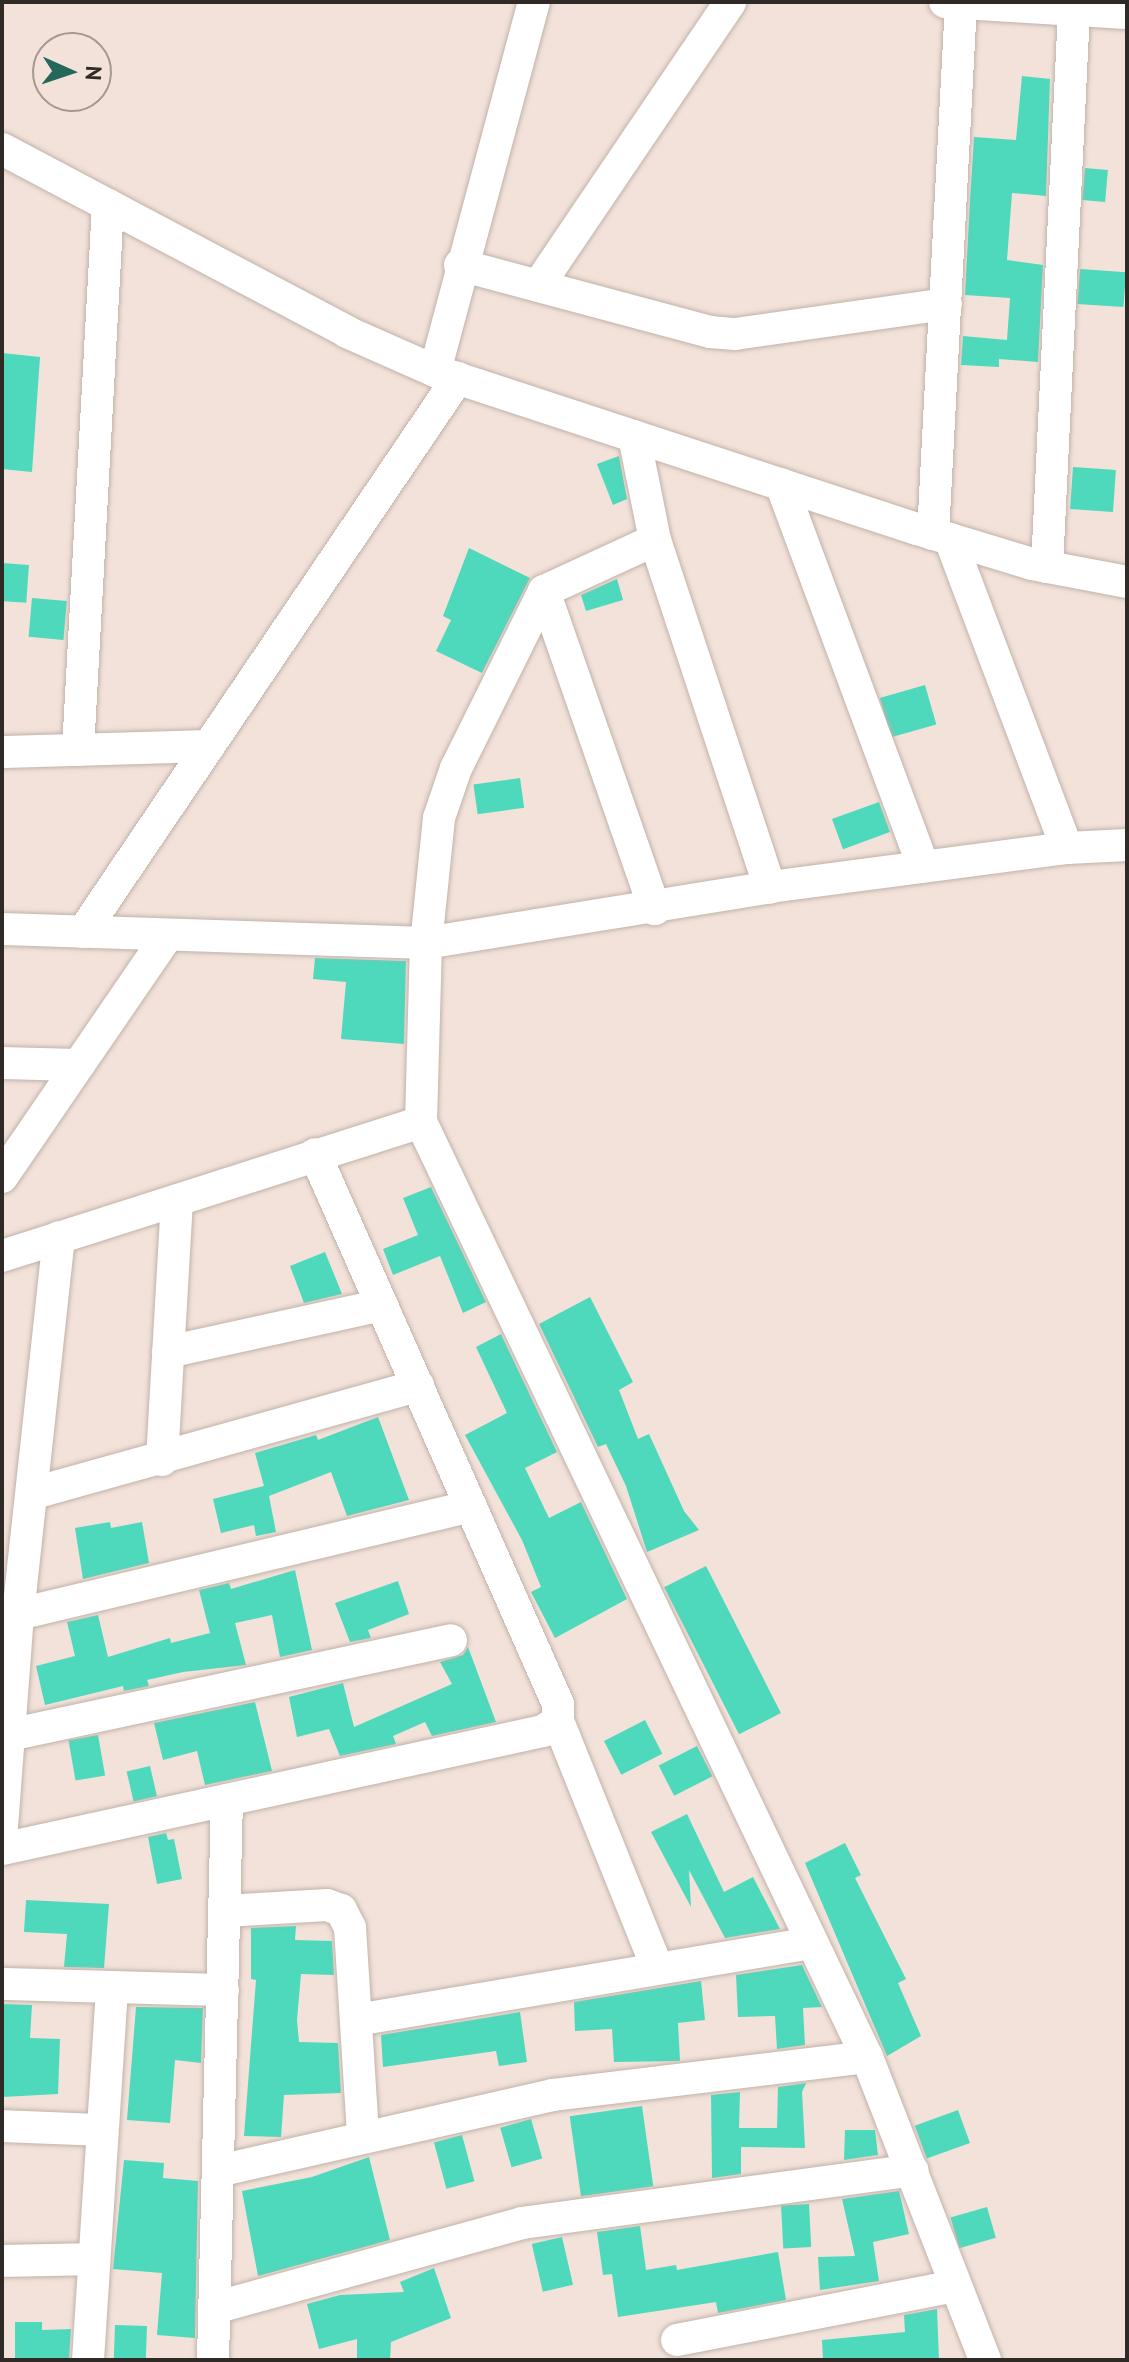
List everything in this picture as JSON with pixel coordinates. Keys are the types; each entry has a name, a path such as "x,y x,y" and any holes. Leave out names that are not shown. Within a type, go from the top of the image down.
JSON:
{"street":[{"path":"83,932 209,746 447,375 460,265 534,2"},
{"path":"538,286 730,2"},
{"path":"945,2 1036,5 1127,13"},
{"path":"961,3 946,304 942,536 1067,848"},
{"path":"1047,567 1074,10"},
{"path":"2,149 347,332 447,375 942,536 1047,567 1127,582"},
{"path":"78,750 108,205"},
{"path":"460,265 735,334 946,304"},
{"path":"634,436 655,540 770,887"},
{"path":"781,484 923,866"},
{"path":"655,540 544,591 456,768 439,818 426,943 421,1122 867,2057 985,2360"},
{"path":"544,591 655,909"},
{"path":"2,752 209,746"},
{"path":"2,929 426,943 655,909 770,887 1067,848 1127,845"},
{"path":"2,1177 168,935"},
{"path":"2,1063 78,1065"},
{"path":"2,1256 421,1122"},
{"path":"315,1154 558,1704 558,1721 656,1965"},
{"path":"162,1460 177,1200"},
{"path":"2,1827 9,1735 10,1616 34,1493 59,1237"},
{"path":"168,1352 382,1305"},
{"path":"34,1493 162,1460 418,1386"},
{"path":"10,1616 471,1506"},
{"path":"9,1735 451,1640"},
{"path":"2,1849 543,1731 558,1721"},
{"path":"213,2360 227,1800"},
{"path":"225,1911 327,1905 341,1910 350,1928 363,2137"},
{"path":"356,2020 656,1965 812,1943"},
{"path":"2,1984 223,1990"},
{"path":"88,2360 112,1988"},
{"path":"218,2171 553,2095 867,2057"},
{"path":"2,2126 101,2130"},
{"path":"214,2308 522,2223 912,2170"},
{"path":"2,2261 94,2259"},
{"path":"677,2340 955,2286"}],"building":[{"path":"1022,76 1050,79 1046,196 1012,193 1007,260 1043,265 1038,362 999,359 999,367 961,365 963,336 1007,340 1010,298 965,295 970,200 974,137 1016,140"},
{"path":"1085,168 1108,170 1105,202 1082,200"},
{"path":"1080,269 1126,272 1123,307 1078,304"},
{"path":"2,353 40,357 32,472 2,469"},
{"path":"619,456 627,499 613,505 597,464"},
{"path":"1073,467 1116,470 1113,512 1070,509"},
{"path":"469,548 530,578 482,673 436,651 451,620 443,616"},
{"path":"2,563 29,565 26,603 2,601"},
{"path":"617,579 623,600 586,611 581,595"},
{"path":"32,598 67,601 63,640 29,637"},
{"path":"925,685 936,724 891,737 880,698"},
{"path":"520,778 524,808 478,814 473,785"},
{"path":"879,802 890,832 843,849 832,819"},
{"path":"315,958 406,961 404,1044 341,1039 346,982 313,979"},
{"path":"431,1187 486,1302 463,1313 440,1256 393,1275 383,1249 418,1235 403,1198"},
{"path":"325,1252 342,1294 304,1303 290,1266"},
{"path":"590,1297 633,1382 619,1390 638,1439 649,1434 684,1511 699,1530 647,1552 626,1486 606,1444 598,1447 539,1324"},
{"path":"501,1334 557,1452 525,1468 549,1518 581,1502 627,1599 555,1638 531,1592 541,1587 522,1540 465,1435 507,1413 476,1347"},
{"path":"378,1417 409,1500 347,1516 331,1472 269,1496 276,1532 256,1536 254,1525 221,1533 213,1499 264,1486 255,1453 316,1435 318,1440"},
{"path":"110,1522 111,1528 142,1522 149,1563 83,1579 75,1528"},
{"path":"706,1566 781,1713 739,1734 664,1587"},
{"path":"295,1570 312,1650 280,1657 272,1615 235,1623 246,1665 183,1672 147,1680 149,1686 124,1691 123,1686 45,1705 36,1666 75,1656 67,1622 98,1615 108,1657 170,1638 171,1643 210,1633 199,1590 229,1583 231,1589"},
{"path":"398,1581 409,1614 368,1630 371,1638 350,1642 335,1603"},
{"path":"468,1647 496,1722 432,1736 425,1722 393,1736 396,1744 340,1756 329,1729 297,1737 289,1697 343,1683 354,1727 452,1684 440,1662 463,1655"},
{"path":"255,1702 272,1771 205,1785 197,1751 163,1760 154,1723"},
{"path":"645,1720 662,1754 621,1775 604,1741"},
{"path":"98,1735 105,1775 76,1781 68,1740"},
{"path":"697,1746 712,1776 674,1796 659,1766"},
{"path":"150,1766 157,1796 134,1802 127,1771"},
{"path":"687,1814 724,1892 753,1877 780,1929 725,1938 689,1870 691,1907 651,1832"},
{"path":"166,1833 168,1840 174,1839 182,1879 157,1884 148,1837"},
{"path":"845,1843 861,1875 855,1878 906,1979 898,1983 921,2036 887,2056 805,1863"},
{"path":"26,1900 109,1904 104,1968 64,1967 67,1934 24,1932"},
{"path":"296,1926 295,1940 332,1941 334,1975 301,1974 297,2020 299,2042 338,2043 341,2093 284,2095 281,2137 244,2136 256,1980 251,1979 251,1928"},
{"path":"802,1965 822,2007 803,2008 805,2045 777,2049 775,2016 738,2017 736,1975"},
{"path":"701,1981 705,2020 678,2023 680,2061 614,2062 612,2029 575,2031 574,2002"},
{"path":"3,2004 32,2005 30,2038 60,2039 58,2094 2,2097"},
{"path":"136,2007 203,2008 201,2063 175,2060 170,2123 127,2120"},
{"path":"520,2012 527,2062 499,2066 496,2051 383,2067 381,2035"},
{"path":"806,2083 802,2092 805,2148 741,2147 741,2174 712,2178 711,2095 740,2092 739,2128 777,2128 778,2087"},
{"path":"642,2106 653,2186 581,2196 570,2116"},
{"path":"958,2110 970,2143 927,2159 915,2126"},
{"path":"531,2119 542,2158 512,2167 500,2128"},
{"path":"845,2130 875,2130 878,2155 844,2160"},
{"path":"462,2135 474,2181 446,2189 434,2143"},
{"path":"369,2157 390,2240 258,2276 242,2191 312,2177"},
{"path":"124,2160 164,2163 163,2178 198,2181 195,2338 157,2335 162,2273 113,2269"},
{"path":"899,2191 909,2234 873,2242 879,2281 820,2290 818,2257 855,2256 842,2199"},
{"path":"809,2204 811,2247 783,2248 781,2205"},
{"path":"987,2207 996,2238 959,2248 950,2217"},
{"path":"640,2226 646,2270 676,2265 677,2270 778,2252 786,2300 718,2313 716,2302 618,2317 612,2274 603,2275 597,2232"},
{"path":"562,2237 573,2285 543,2292 532,2244"},
{"path":"434,2268 451,2318 391,2342 390,2360 357,2360 357,2339 319,2349 307,2304 340,2295 404,2292 400,2282"},
{"path":"937,2309 939,2360 823,2360 822,2340 905,2332 904,2315"},
{"path":"15,2322 42,2322 42,2330 71,2329 69,2360 15,2360"},
{"path":"115,2325 147,2326 146,2360 114,2360"}]}
